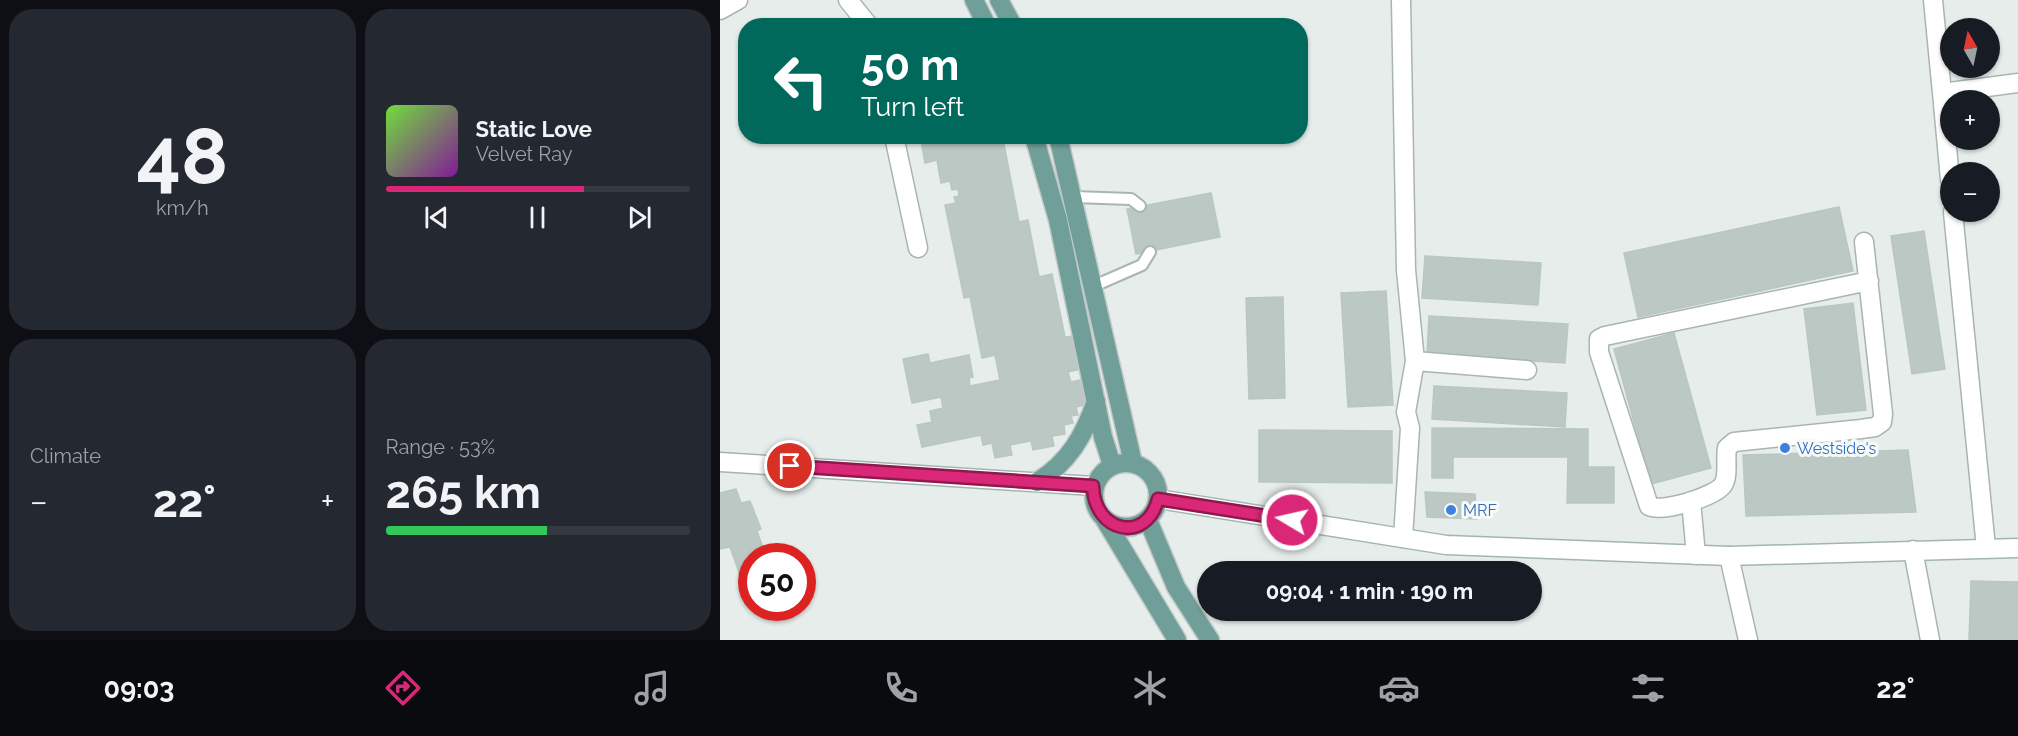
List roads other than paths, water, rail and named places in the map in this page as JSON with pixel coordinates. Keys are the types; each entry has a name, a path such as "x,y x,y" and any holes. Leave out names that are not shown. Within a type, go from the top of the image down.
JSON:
{"main road":[{"path":"974,0 983,18"},
{"path":"999,0 1009,18"},
{"path":"1036,144 1058,220 1103,436 1112,465"},
{"path":"1060,144 1133,463"},
{"path":"1037,482 1066,460 1085,432 1096,400"},
{"path":"1105,520 1120,527 1129,527 1148,520 1158,499 1158,489 1150,472 1133,463 1112,465 1103,471 1093,486 1095,507 1177,640"},
{"path":"1148,520 1176,587 1210,640"}],"street":[{"path":"720,10 738,0"},
{"path":"848,0 863,18"},
{"path":"1401,0 1406,270 1415,361 1406,412 1410,428 1403,538"},
{"path":"1933,0 1942,90"},
{"path":"1965,90 2018,83"},
{"path":"896,144 918,248"},
{"path":"1954,222 1986,548"},
{"path":"1864,242 1869,281 1882,422 1875,427 1861,429 1734,442 1727,448 1725,480 1722,486 1691,501 1661,510 1649,506 1599,352 1599,339 1869,281"},
{"path":"1415,361 1527,370"},
{"path":"720,462 1093,486"},
{"path":"1158,499 1446,545 1729,556 2018,548"},
{"path":"1691,501 1696,555"},
{"path":"1914,550 1930,640"},
{"path":"1729,556 1748,640"}],"lane":[{"path":"1074,197 1131,200 1140,206"},
{"path":"1094,286 1142,265 1150,252"}],"place":[{"name":"Westside's","path":"1785,448"},
{"name":"MRF","path":"1451,510"}]}
